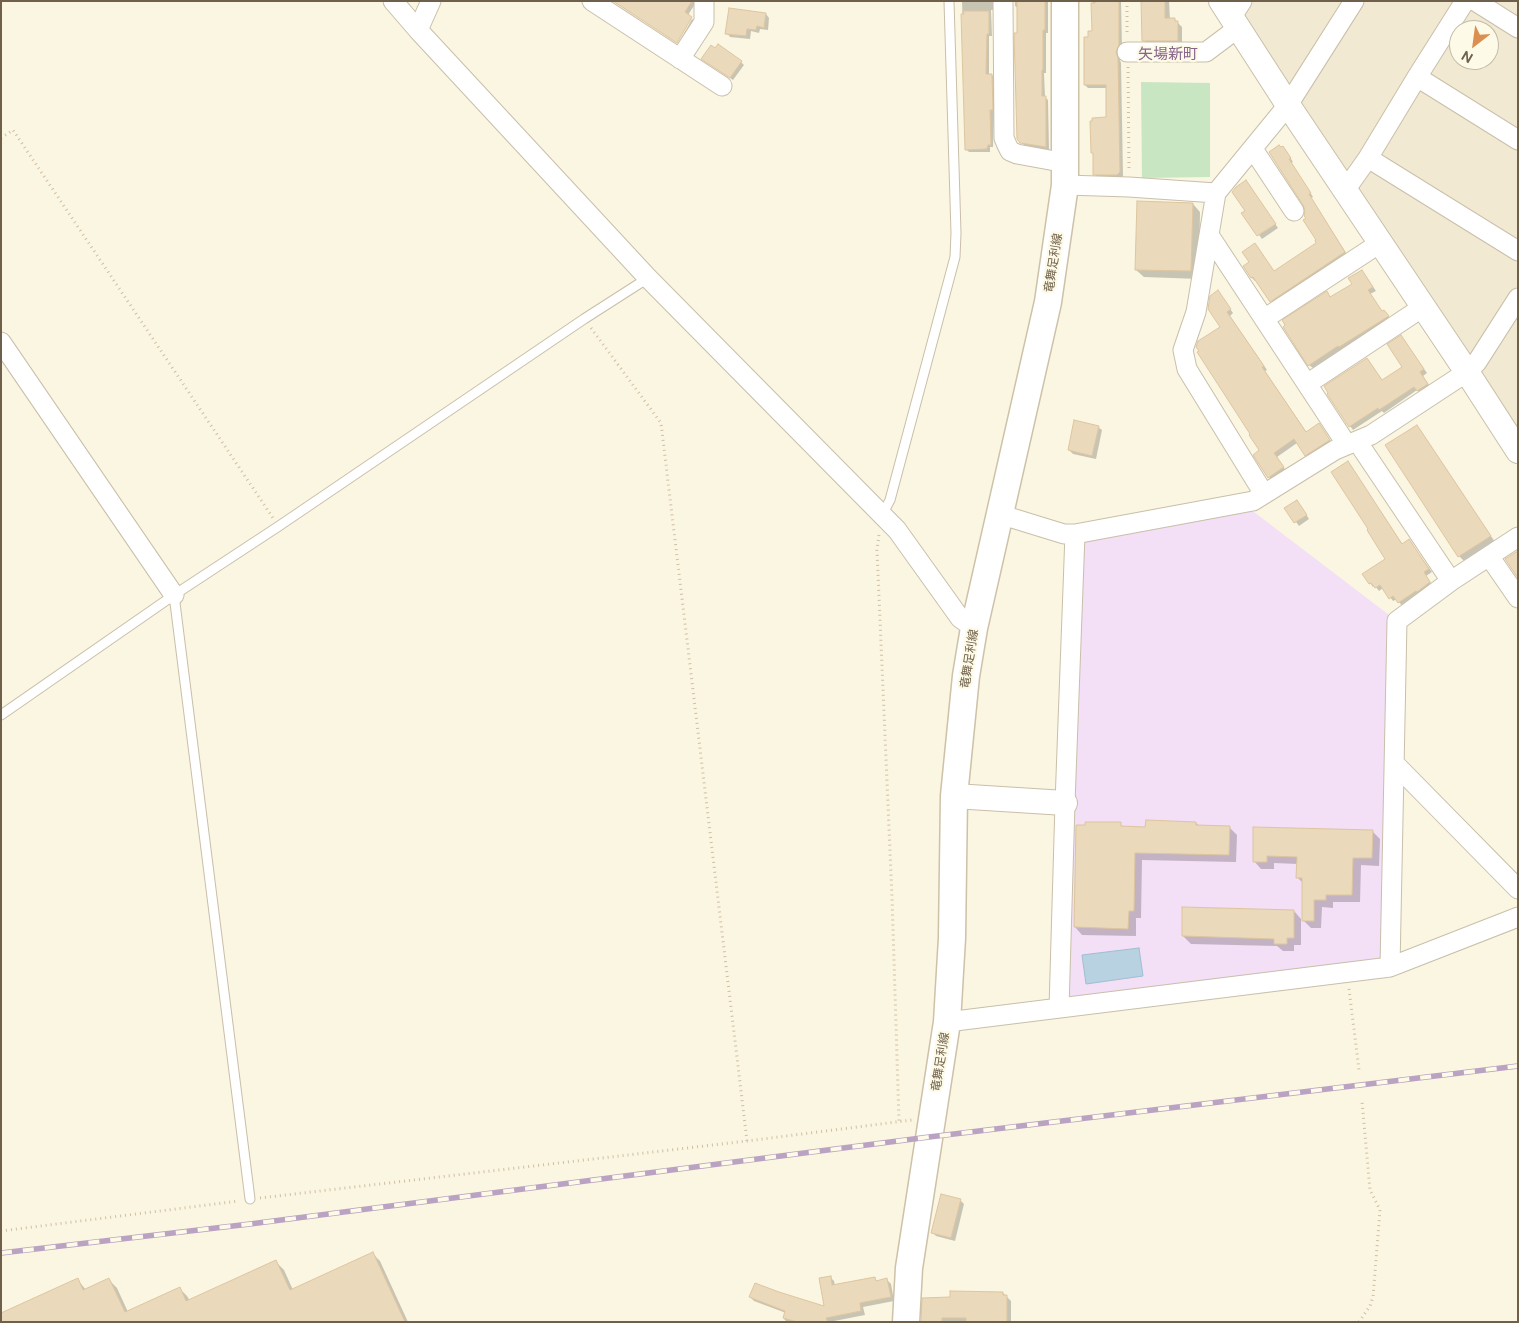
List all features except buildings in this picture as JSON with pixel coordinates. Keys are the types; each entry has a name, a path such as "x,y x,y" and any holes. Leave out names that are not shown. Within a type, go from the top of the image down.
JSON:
{"main road":[{"name":"竜舞足利線","path":"906,1322 909,1268 947,1022 952,938 954,796 965,685 974,628 1048,302 1066,174 1065,1"}],"street":[{"path":"394,1 418,30 648,278 897,530 960,618 974,628"},
{"path":"418,30 431,1"},
{"path":"592,1 722,86"},
{"path":"680,59 704,22 704,1"},
{"path":"1002,1 1004,138 1010,151 1066,174 1129,188 1216,193"},
{"path":"1264,494 1187,369 1183,350 1196,312 1216,193 1288,105 1354,1"},
{"path":"1346,189 1368,158 1465,1"},
{"path":"1475,1 1518,28"},
{"path":"1128,52 1206,52 1233,12 1288,105 1346,189 1518,451"},
{"path":"1417,77 1518,140"},
{"path":"1252,149 1294,211"},
{"path":"1368,158 1518,250"},
{"path":"1209,235 1307,384 1352,443 1451,581"},
{"path":"1264,319 1380,243"},
{"path":"1000,514 1064,534 1075,534 1253,501 1335,450 1371,435 1467,372 1477,362 1518,298"},
{"path":"1307,384 1423,307"},
{"path":"1,342 174,595"},
{"path":"1059,1008 1075,534"},
{"path":"1390,967 1397,621 1451,581 1518,537"},
{"path":"1490,556 1518,598"},
{"path":"1394,763 1518,889"},
{"path":"954,796 1065,803"},
{"path":"947,1022 1390,967 1518,917"}],"lane":[{"path":"882,515 890,500 955,257 956,233 949,1"},
{"path":"1,715 174,595 648,278"},
{"path":"174,595 250,1199"}],"path":[{"path":"1127,1 1129,175"},
{"path":"1,138 13,130 279,526"},
{"path":"584,319 661,423 747,1141"},
{"path":"882,515 877,550 892,888 899,1121"},
{"path":"1349,986 1358,1070"},
{"path":"1359,1322 1370,1306 1373,1297 1380,1210 1370,1190 1362,1101"},
{"path":"1,1231 250,1199 932,1118"}],"shaded area":[{"path":"1234,1 1518,1 1518,428"},
{"path":"1250,509 1393,618 1385,953 1378,962 1072,999 1067,995 1081,550 1088,538"}],"green space":[{"path":"1141,82 1210,83 1210,177 1142,178"}],"water":[{"path":"1139,948 1143,976 1086,984 1082,955"}],"railway":[{"path":"1,1253 250,1224 929,1137 1518,1066"}],"district":[{"name":"矢場新町","path":"1168,55"}]}
